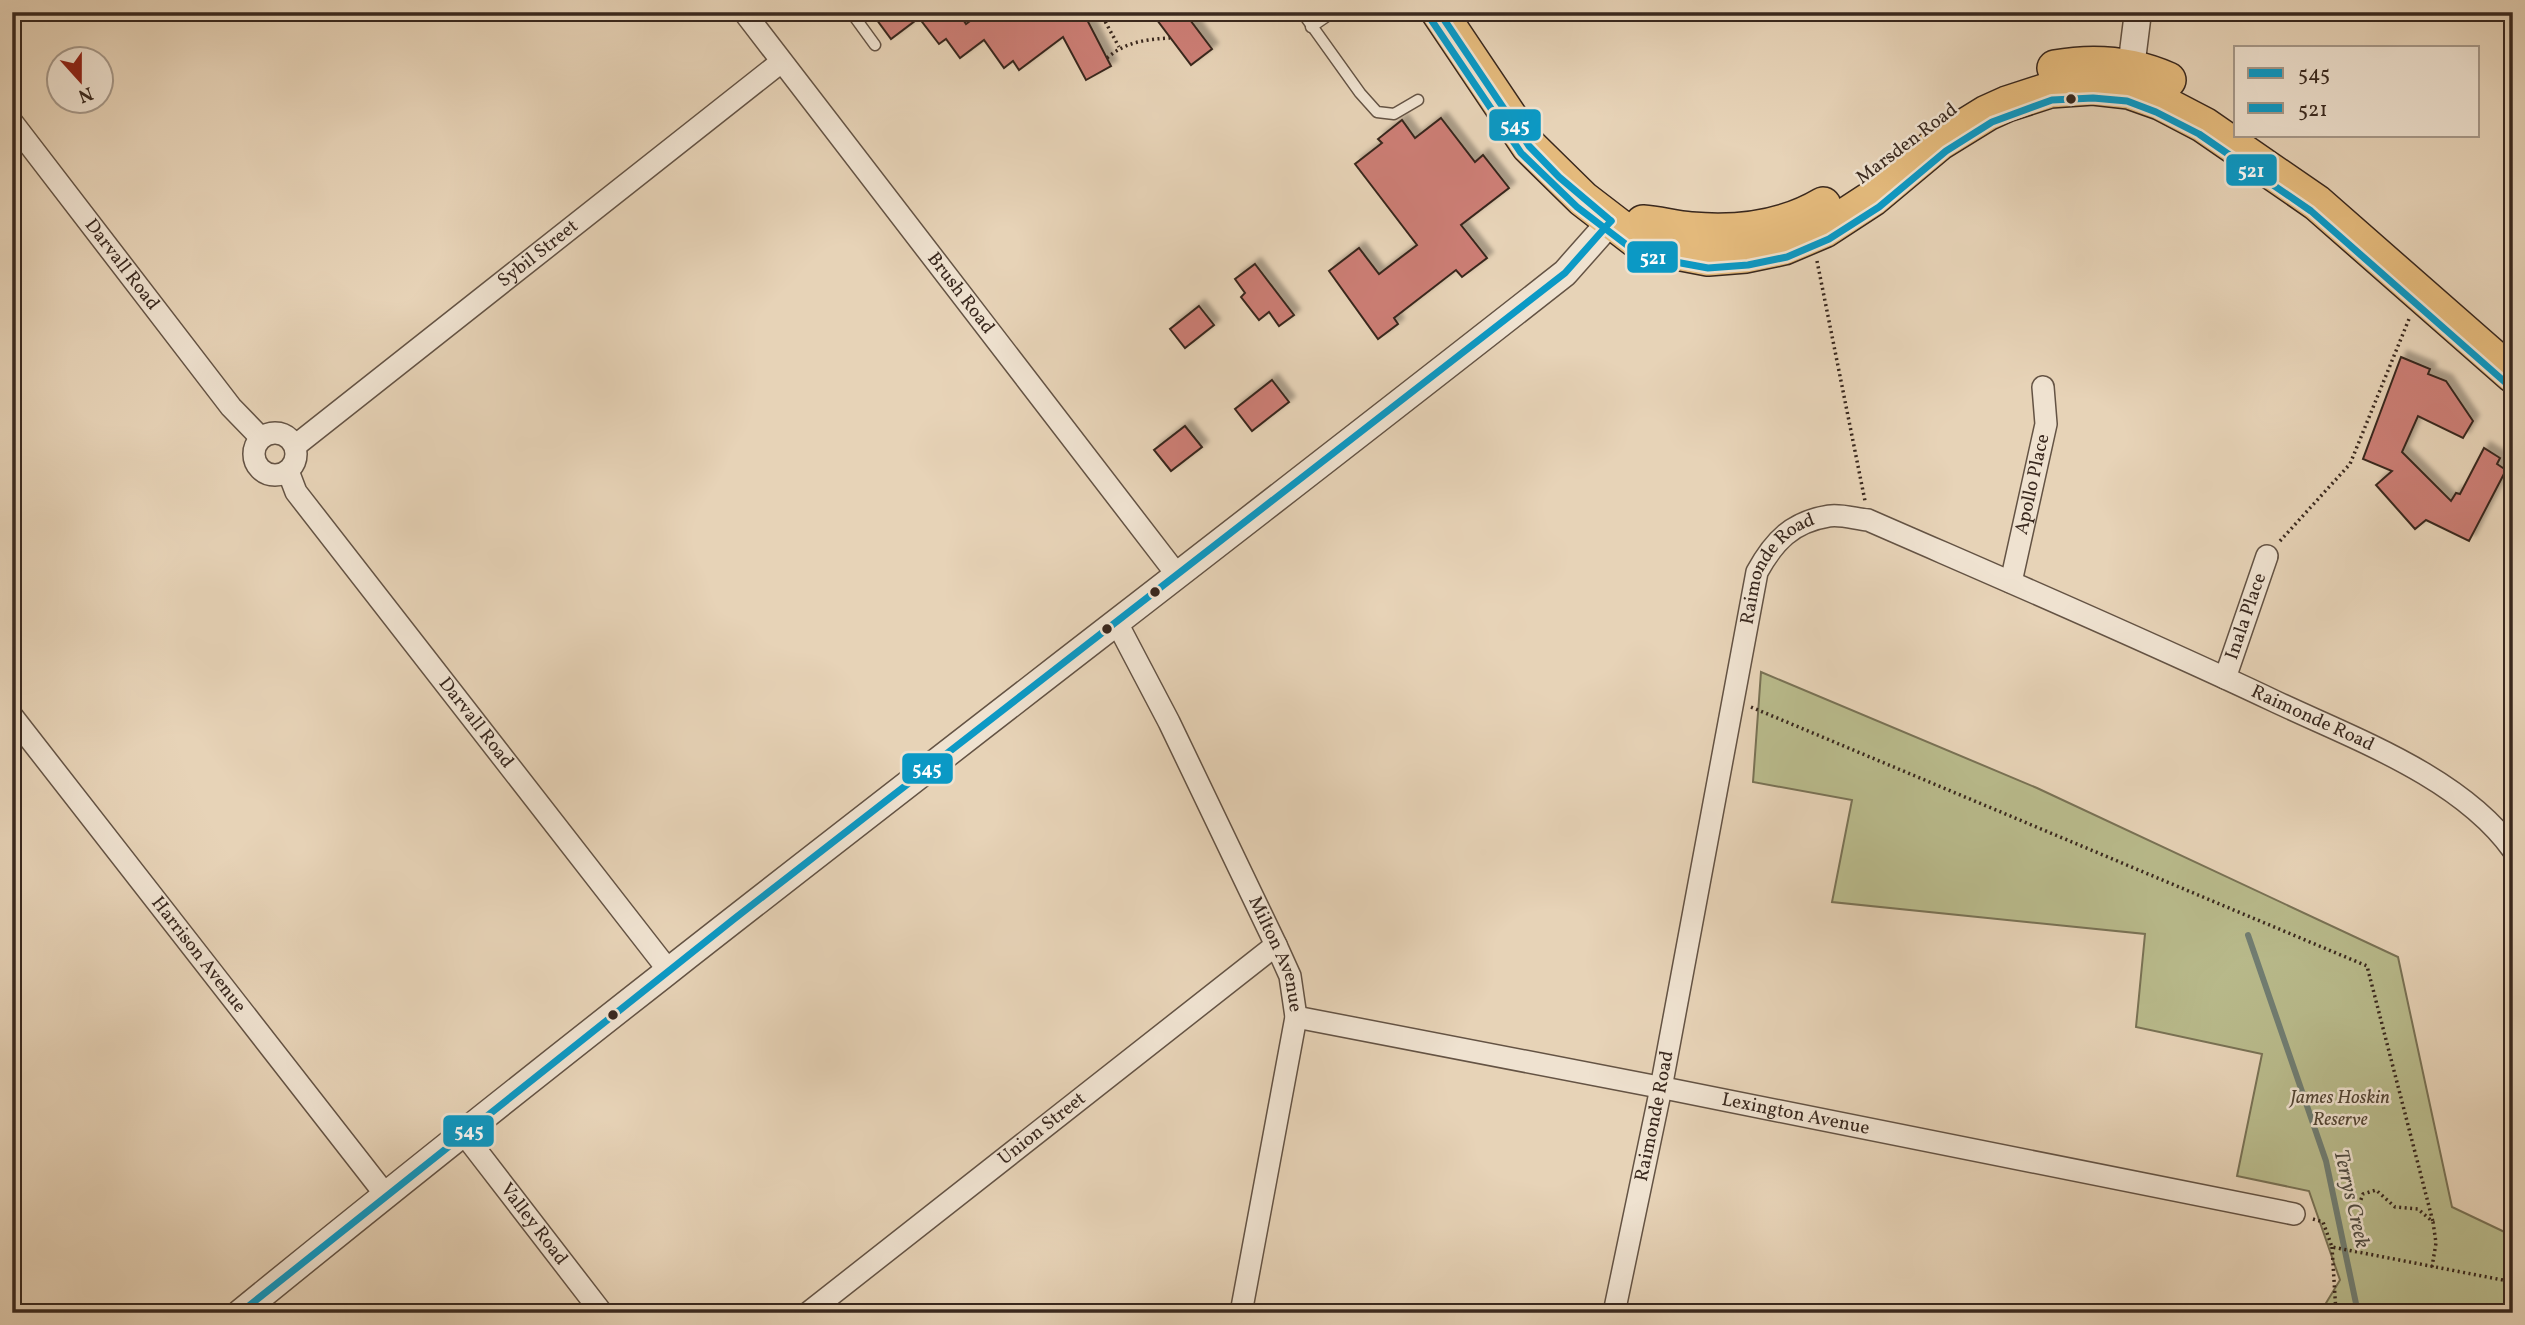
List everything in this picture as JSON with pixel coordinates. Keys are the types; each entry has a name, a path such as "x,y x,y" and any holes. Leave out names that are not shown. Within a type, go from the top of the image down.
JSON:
{"highway":[{"name":"Marsden Road","path":"1439,12 1529,146 1559,177 1639,242 1708,258 1746,255 1784,247 1824,230 1873,198 1940,142 1987,113 2029,95 2050,90 2093,87 2129,91 2160,102 2193,119 2318,205 2513,375"},
{"name":"Marsden Road","path":"1611,221 1721,232 1754,229 1786,220 1816,209 1846,190 1934,120 1969,97 2001,82 2066,66 2099,63 2131,68 2192,92 2234,119"},
{"name":"Marsden Road","path":"2257,136 2318,205"}],"street":[{"name":"Brush Road","path":"744,12 1178,576"},
{"path":"2131,68 2138,12"},
{"name":"Sybil Street","path":"295,446 781,62"},
{"name":"Darvall Road","path":"12,122 231,407 261,438"},
{"path":"240,1313 669,971 1565,273 1611,221"},
{"name":"Apollo Place","path":"2011,582 2046,424 2043,387"},
{"path":"275,432 283,434 295,446 294,463 288,471 278,475 268,474 260,469 253,455 255,445 261,438 275,432"},
{"name":"Darvall Road","path":"288,471 296,492 669,971"},
{"name":"Raimonde Road","path":"1614,1313 1661,1088 1757,572 1771,547 1795,527 1830,515 1868,520 2225,678 2430,778 2467,801 2513,850"},
{"name":"Inala Place","path":"2225,678 2267,556"},
{"name":"Milton Avenue","path":"1117,624 1169,722 1290,976 1296,1017 1241,1313"},
{"name":"Harrison Avenue","path":"12,716 385,1195"},
{"name":"Union Street","path":"808,1313 1276,945"},
{"name":"Lexington Avenue","path":"1296,1017 2294,1214"},
{"name":"Valley Road","path":"464,1134 602,1313"}],"lane":[{"path":"851,12 875,45"},
{"path":"1302,12 1377,112 1394,114 1418,100"},
{"path":"1311,26 1333,12"}],"path":[{"path":"1100,12 1119,48"},
{"path":"1107,58 1119,48 1151,39 1170,38"},
{"path":"1816,254 1868,520"},
{"path":"2267,556 2350,464 2409,320"},
{"path":"1732,699 2367,966 2433,1222 2437,1243 2432,1267"},
{"path":"2359,1205 2363,1194 2376,1190 2395,1208 2418,1209 2433,1222"},
{"path":"2294,1214 2323,1222 2332,1247 2336,1313"},
{"path":"2332,1247 2513,1282"}],"green space":[{"name":"James Hoskin Reserve","path":"1761,672 2037,788 2398,957 2452,1207 2513,1236 2513,1313 2461,1313 2444,1305 2436,1313 2320,1313 2340,1280 2309,1191 2237,1176 2262,1054 2136,1027 2145,934 1832,902 1852,800 1753,782"}],"building":[{"path":"871,12 958,12 966,24 982,12 1083,12 1111,66 1086,80 1063,37 1019,70 1013,61 1004,68 984,40 960,58 946,39 939,44 919,18 891,39"},
{"path":"1151,12 1184,12 1212,49 1191,65"},
{"path":"1441,118 1475,162 1483,155 1509,188 1461,225 1487,258 1462,277 1456,270 1394,318 1398,324 1378,339 1329,271 1359,248 1379,274 1417,245 1355,164 1382,143 1378,139 1402,120 1415,138"},
{"path":"1255,264 1294,315 1279,326 1269,312 1259,320 1241,297 1245,293 1235,279"},
{"path":"1199,306 1214,325 1185,348 1170,329"},
{"path":"2401,357 2430,369 2428,374 2446,381 2473,421 2463,438 2418,416 2402,452 2451,501 2456,493 2460,494 2484,448 2500,458 2497,464 2506,470 2469,541 2426,520 2415,529 2376,485 2392,471 2363,459"},
{"path":"1272,380 1289,402 1252,431 1235,409"},
{"path":"1185,426 1202,447 1171,471 1154,450"}],"waterway":[{"name":"Terrys Creek","path":"2248,935 2326,1161 2358,1313"}],"transit line":[{"name":"545","path":"1439,12 1529,146 1559,177 1611,221"},
{"name":"521","path":"1430,18 1521,153 1577,207 1636,252 1708,268 1748,265 1787,257 1829,239 1879,207 1946,151 1992,122 2052,100 2093,98 2127,101 2199,134 2311,211 2506,383"},
{"name":"545","path":"240,1313 734,919 1565,273 1611,221"}]}
